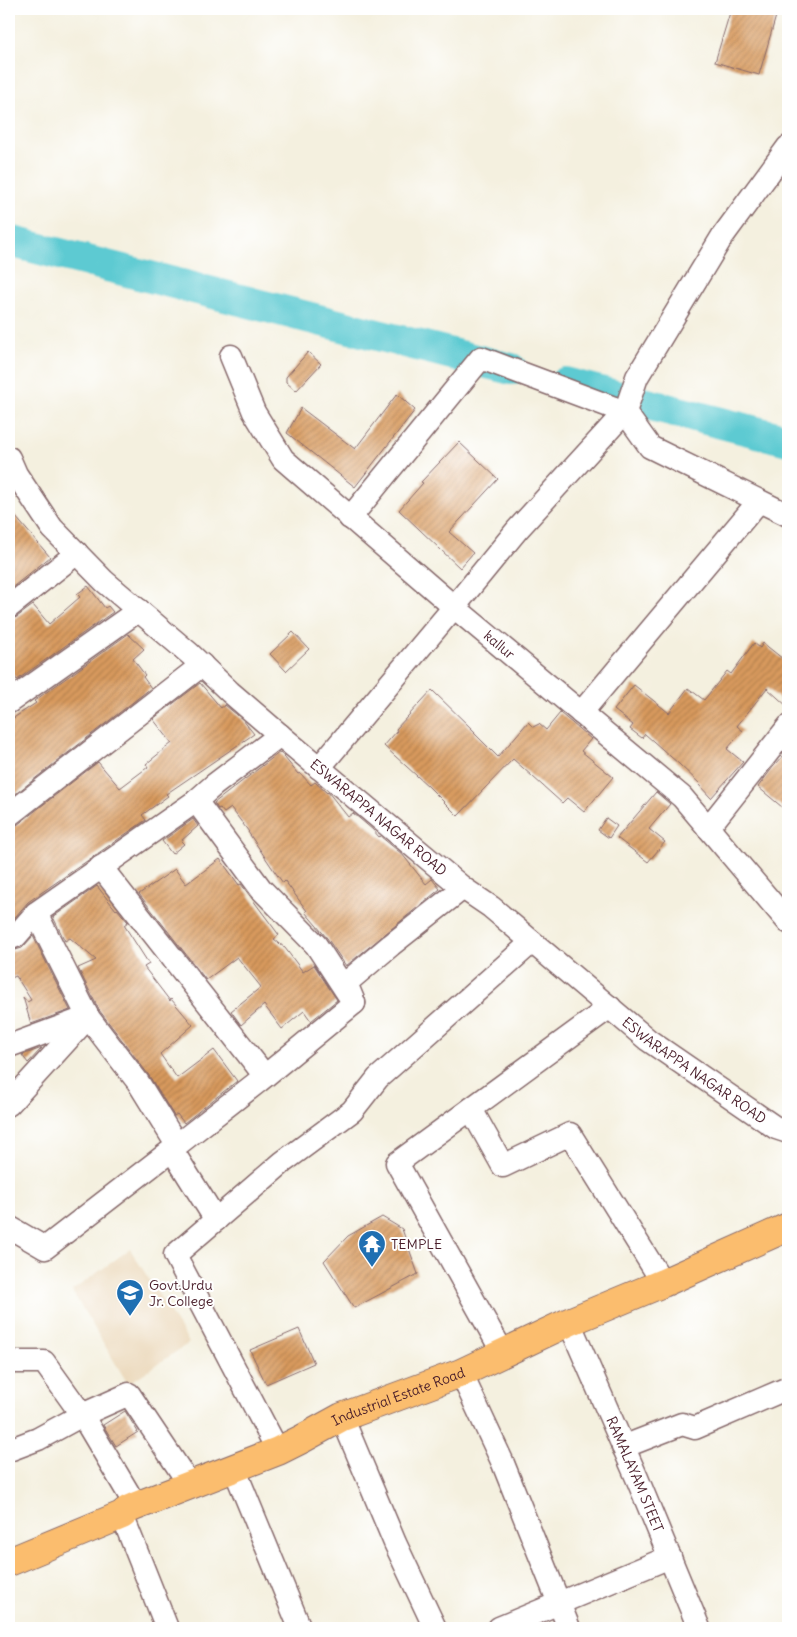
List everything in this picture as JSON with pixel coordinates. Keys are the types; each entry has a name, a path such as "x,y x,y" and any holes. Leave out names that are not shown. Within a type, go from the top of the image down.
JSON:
{"main road":[{"name":"Industrial Estate Road","path":"9,1562 129,1510 278,1451 342,1416 461,1373 569,1322 663,1283 788,1227"}],"street":[{"path":"319,768 517,530 625,412 637,377 722,236 788,147"},
{"name":"kallur","path":"231,356 254,412 283,459 454,607 682,797 788,922"},
{"path":"350,518 481,358 625,412 650,446 788,515"},
{"name":"ESWARAPPA NAGAR ROAD","path":"11,471 52,528 104,581 280,735 463,888 491,907 648,1040 776,1128 788,1132"},
{"path":"582,713 759,501"},
{"path":"9,607 77,553"},
{"path":"9,702 139,610"},
{"path":"9,815 202,665"},
{"path":"708,828 788,727"},
{"path":"9,939 16,936 36,914 196,801 280,735"},
{"path":"196,801 262,889 316,945 354,1003"},
{"path":"101,867 265,1076"},
{"path":"354,1003 346,983 463,888"},
{"path":"36,914 88,1017 138,1082 216,1220"},
{"path":"278,1451 175,1255 283,1162 352,1110 378,1078 532,942"},
{"path":"9,1228 45,1248 265,1076 354,1003"},
{"path":"503,1353 398,1163 610,1007"},
{"path":"9,1046 88,1017"},
{"path":"9,1104 88,1017"},
{"path":"471,1109 503,1166 570,1134 663,1283"},
{"name":"RAMALAYAM STEET","path":"569,1322 699,1628"},
{"path":"9,1362 44,1362 82,1415 129,1510 167,1628"},
{"path":"461,1373 502,1461 569,1628"},
{"path":"623,1447 682,1424 694,1428 788,1388"},
{"path":"9,1450 38,1439 82,1415 129,1394 190,1485"},
{"path":"342,1416 395,1543 435,1628"},
{"path":"234,1468 300,1628"},
{"path":"499,1628 670,1557"}],"shaded area":[{"name":"Govt.Urdu Jr. College","path":"130,1249 189,1343 128,1384 72,1291"}],"building":[{"path":"731,9 778,9 759,75 715,62"},
{"path":"308,352 321,364 296,391 286,382 286,377"},
{"path":"397,394 415,410 355,487 287,433 301,408 355,449"},
{"path":"459,442 498,479 449,532 473,553 460,568 399,510 423,483 421,482"},
{"path":"9,509 50,557 9,590"},
{"path":"88,586 105,608 108,606 113,612 17,680 9,669 9,620 17,617 33,605 49,624 80,597 77,594"},
{"path":"293,632 309,649 286,671 270,654"},
{"path":"128,634 144,649 133,659 145,675 143,677 151,688 9,799 9,721"},
{"path":"754,643 760,648 763,643 788,663 788,707 767,688 737,726 743,731 727,749 743,762 711,798 700,784 679,764 645,734 642,738 630,729 633,725 614,710 634,685 669,713 688,688 704,700 727,671 731,674"},
{"path":"200,683 221,708 225,705 243,720 254,734 166,794 168,796 142,815 146,820 28,902 9,924 9,828 17,825 98,762 120,788 148,767 146,764 172,743 153,719"},
{"path":"432,690 498,757 528,722 533,727 539,724 546,730 560,713 591,739 581,751 613,777 584,812 567,798 562,803 513,759 458,816 384,746 397,731 396,729"},
{"path":"788,751 788,812 758,787"},
{"path":"280,752 298,774 300,773 311,785 315,782 328,792 348,817 353,813 379,837 402,854 426,884 432,879 440,889 346,966 327,938 305,912 307,911 285,881 283,883 231,808 224,813 214,803"},
{"path":"656,792 670,804 649,829 665,842 648,862 617,838"},
{"path":"606,818 617,826 609,838 598,830"},
{"path":"193,819 198,826 181,841 184,844 172,854 162,841"},
{"path":"220,859 279,935 274,939 285,948 303,972 314,965 337,1000 311,1021 304,1011 282,1029 264,1005 241,1025 231,1011 261,987 237,957 206,980 139,894 175,869 186,884"},
{"path":"97,886 128,922 124,925 149,964 144,967 170,1001 171,999 193,1025 160,1054 177,1078 214,1050 237,1081 184,1123 177,1114 174,1116 148,1074 99,1010 78,968 96,960 70,938 65,941 53,917"},
{"path":"33,936 70,1010 31,1024 23,997 27,1002 31,1000 16,976 9,979 9,952 22,948"},
{"path":"42,1048 28,1063 22,1055"},
{"name":"TEMPLE","path":"382,1217 402,1229 418,1274 354,1308 324,1261 348,1236"},
{"path":"299,1329 314,1363 266,1384 250,1350"},
{"path":"125,1411 138,1432 116,1446 103,1425"}],"waterway":[{"path":"9,241 511,369"},
{"path":"565,383 788,440"}],"place":[{"name":"TEMPLE","path":"372,1268"},
{"name":"Govt.Urdu Jr. College","path":"130,1317"}]}
